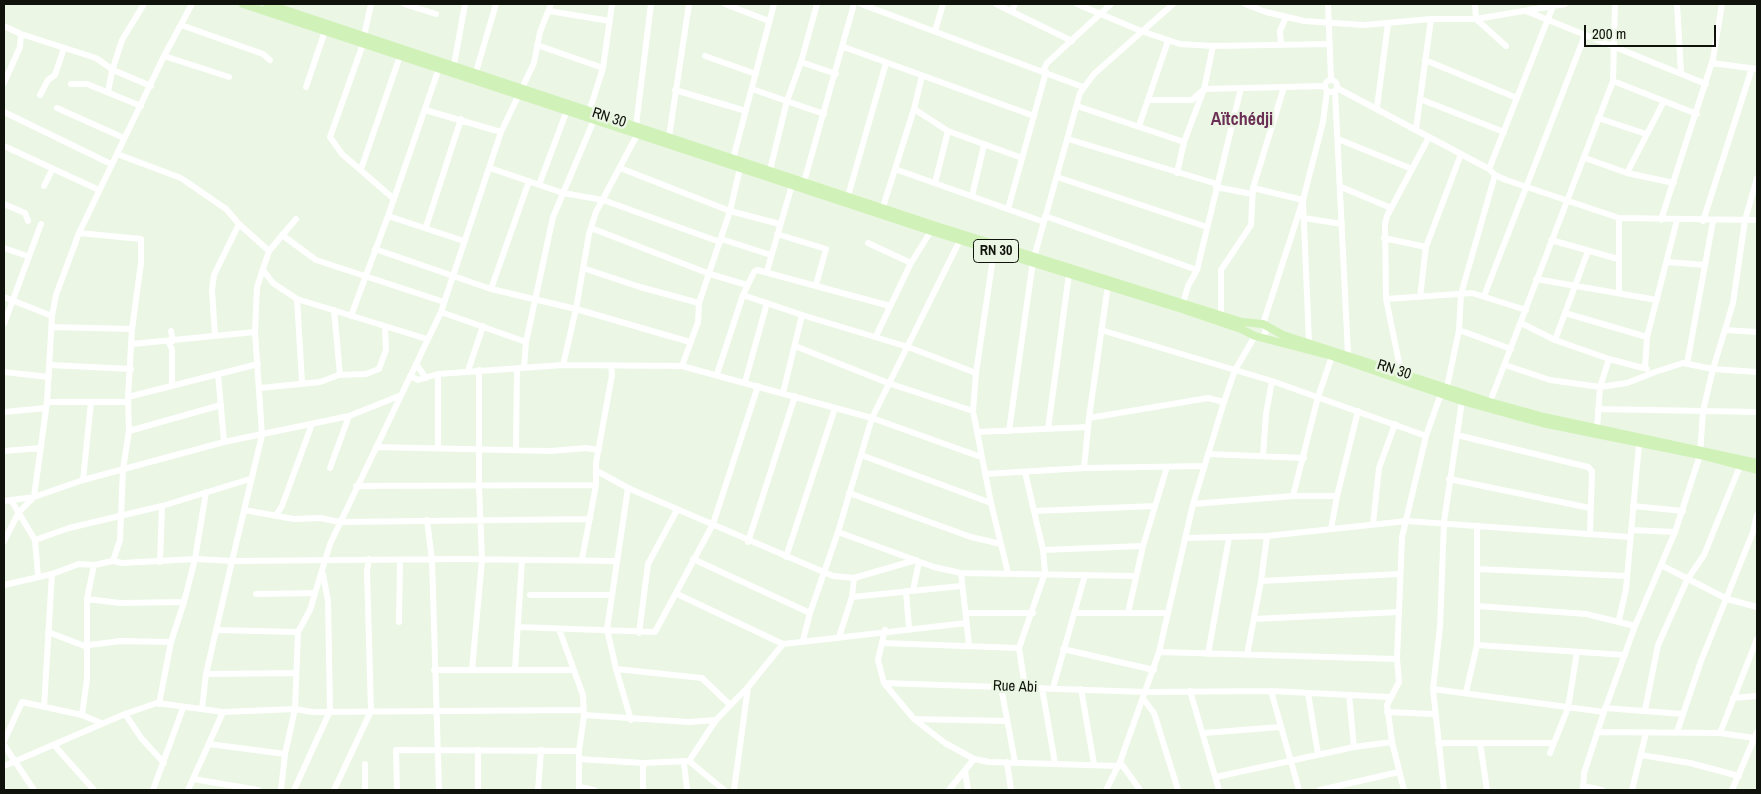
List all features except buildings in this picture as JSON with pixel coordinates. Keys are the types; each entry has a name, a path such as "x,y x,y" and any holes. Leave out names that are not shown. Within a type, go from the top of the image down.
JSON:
{"main road":[{"name":"RN 30","path":"243,4 325,31 364,40 476,72 594,120 669,137 883,207 1033,259 1242,322 1263,324 1283,335 1401,372 1445,390 1462,401 1542,423 1639,444 1700,452 1757,470"},
{"name":"RN 30","path":"271,4 400,56 590,112 740,168 994,251 1033,259 1070,274 1241,329 1255,336 1332,356 1490,402 1597,429 1757,463"}],"street":[{"path":"108,92 122,40 144,4"},
{"path":"4,540 19,512 34,497 46,405 52,316 56,295 79,233 99,190 164,56 192,4"},
{"path":"371,4 364,40 330,137 342,154 394,199"},
{"path":"404,4 436,14"},
{"path":"454,65 466,4"},
{"path":"476,72 496,4"},
{"path":"590,112 603,68 612,4"},
{"path":"563,365 576,309 591,228 637,130 651,4"},
{"path":"669,137 689,4"},
{"path":"725,4 769,21"},
{"path":"732,159 774,4"},
{"path":"770,170 787,101 801,62 816,4"},
{"path":"804,182 844,47 854,4"},
{"path":"861,4 1083,87"},
{"path":"935,31 943,4"},
{"path":"996,4 1072,41"},
{"path":"1012,11 1015,4"},
{"path":"1077,4 1168,41 1188,45 1330,44"},
{"path":"1008,209 1047,63 1111,4"},
{"path":"1009,431 1033,259 1083,87 1141,31 1173,4"},
{"path":"1245,4 1286,17 1329,23 1388,24 1431,19 1476,19 1565,4"},
{"path":"1328,4 1331,79"},
{"path":"1475,4 1476,19 1506,46"},
{"path":"1490,402 1551,240 1585,158 1612,80 1615,4"},
{"path":"1677,4 1681,74"},
{"path":"1661,220 1712,63 1722,4"},
{"path":"1489,169 1553,6"},
{"path":"280,790 285,754 295,709 298,632 315,593 327,553 356,486 399,396 406,389 410,376 441,312 452,274 501,132 534,62 537,45 550,7 610,21"},
{"path":"1526,11 1706,84"},
{"path":"1281,45 1280,31 1286,17"},
{"path":"1416,129 1431,19"},
{"path":"1377,108 1388,24"},
{"path":"181,25 263,54 270,60"},
{"path":"4,26 21,34 96,58 113,70 151,86"},
{"path":"306,87 325,31"},
{"path":"4,83 20,47 21,34"},
{"path":"1484,296 1585,35"},
{"path":"1139,126 1168,41"},
{"path":"537,45 603,68"},
{"path":"1177,173 1184,142 1204,89 1213,46"},
{"path":"844,47 1034,116"},
{"path":"40,96 48,80 56,75 64,48"},
{"path":"164,56 228,77"},
{"path":"361,169 400,56"},
{"path":"705,56 756,74"},
{"path":"1425,60 1517,98"},
{"path":"801,62 836,74"},
{"path":"848,196 886,63"},
{"path":"1703,220 1755,69 1712,63"},
{"path":"351,316 394,199 438,68"},
{"path":"883,207 914,109 922,76"},
{"path":"1106,790 1120,764 1154,670 1193,504 1235,370 1255,336 1261,337 1265,334 1266,328 1263,324 1303,200 1323,122 1326,82 1331,79"},
{"path":"1331,79 1336,82 1343,289 1348,354"},
{"path":"1612,80 1697,114"},
{"path":"71,84 81,82 141,106"},
{"path":"1149,100 1192,100 1204,89 1284,87 1336,90 1377,108 1416,129 1489,169 1495,176 1619,218 1713,221 1757,220"},
{"path":"1221,315 1221,270 1249,228 1252,191 1284,87"},
{"path":"1183,304 1188,286 1197,270 1241,88"},
{"path":"752,89 824,114"},
{"path":"675,90 746,111"},
{"path":"1420,99 1504,132"},
{"path":"1627,173 1664,101"},
{"path":"1077,106 1184,142"},
{"path":"57,108 124,138"},
{"path":"914,109 948,131 1022,158"},
{"path":"425,110 501,132"},
{"path":"539,185 567,110"},
{"path":"4,112 112,164"},
{"path":"1598,118 1646,134"},
{"path":"426,227 461,119"},
{"path":"516,448 520,368 553,217 594,120"},
{"path":"935,183 948,131"},
{"path":"1401,372 1386,299 1385,224 1391,208 1429,137"},
{"path":"1068,139 1216,186 1303,200"},
{"path":"1338,139 1412,169"},
{"path":"972,196 984,145"},
{"path":"4,146 52,170 99,190"},
{"path":"117,154 181,178 226,210 268,251"},
{"path":"1420,297 1426,247 1461,154"},
{"path":"1585,158 1627,173 1674,183"},
{"path":"490,168 563,193 603,200 771,255"},
{"path":"620,168 730,211 780,224"},
{"path":"682,366 698,322 699,303 730,211 740,168"},
{"path":"895,169 1008,209 1044,219 1197,270"},
{"path":"44,186 52,170"},
{"path":"1404,790 1392,742 1387,712 1390,697 1398,682 1397,659 1401,545 1426,436 1445,390 1459,330 1461,294 1495,176"},
{"path":"1057,177 1207,228"},
{"path":"1602,790 1583,788 1604,710 1683,511 1700,452 1703,411 1712,369 1738,281 1745,220 1757,178"},
{"path":"491,289 529,181"},
{"path":"766,271 792,185"},
{"path":"1341,187 1391,208"},
{"path":"1303,200 1309,343"},
{"path":"4,204 25,212 28,221"},
{"path":"388,216 464,241"},
{"path":"1304,218 1342,224"},
{"path":"1619,218 1619,292"},
{"path":"202,709 206,674 250,479 262,435 255,332 256,293 268,251 296,219"},
{"path":"1645,368 1647,337 1677,220"},
{"path":"1687,364 1713,221"},
{"path":"4,324 41,224"},
{"path":"215,336 212,290 214,274 239,224"},
{"path":"591,228 710,274 747,285"},
{"path":"876,336 911,263 931,231"},
{"path":"79,233 141,239 141,262 132,329 128,400 129,431 123,469 120,540 113,561"},
{"path":"777,234 826,248 816,285"},
{"path":"282,235 316,260 444,302"},
{"path":"1384,238 1426,247"},
{"path":"803,640 872,418 960,240"},
{"path":"1551,240 1618,259"},
{"path":"868,243 911,263"},
{"path":"4,248 28,256"},
{"path":"375,249 491,289 576,309 690,342"},
{"path":"994,251 976,373 973,411 981,457 1008,573"},
{"path":"1555,340 1588,252"},
{"path":"1667,262 1705,265"},
{"path":"583,268 640,287 699,303"},
{"path":"262,270 273,282 297,299 427,339"},
{"path":"717,374 743,294 755,271 766,271 890,306"},
{"path":"1048,429 1070,274"},
{"path":"1536,280 1619,292 1658,300"},
{"path":"1084,468 1089,418 1108,285"},
{"path":"1386,299 1472,293 1526,310"},
{"path":"743,294 802,315 876,336 976,373"},
{"path":"4,297 52,316"},
{"path":"297,299 302,382"},
{"path":"745,382 767,303"},
{"path":"334,310 340,375"},
{"path":"441,312 526,342"},
{"path":"1564,313 1647,337"},
{"path":"783,393 802,315"},
{"path":"1521,323 1555,340 1609,360 1655,372"},
{"path":"260,388 302,382 320,382 340,375 366,374 379,369 386,350 386,326"},
{"path":"468,371 482,326"},
{"path":"52,327 132,329"},
{"path":"1102,330 1318,397 1426,436"},
{"path":"1459,330 1511,349"},
{"path":"1725,330 1757,332"},
{"path":"171,331 173,341 172,386"},
{"path":"132,344 255,332"},
{"path":"795,346 888,383 973,411"},
{"path":"1293,496 1318,397 1332,356"},
{"path":"1597,429 1600,387 1609,360"},
{"path":"4,412 46,405 128,400 172,386 258,364"},
{"path":"416,364 426,378"},
{"path":"582,559 596,484 599,450 612,375 611,364"},
{"path":"1505,365 1550,380 1600,387 1627,383 1676,364 1757,372"},
{"path":"49,365 131,369"},
{"path":"410,376 418,380 438,374 563,365 682,366 717,374 872,418 981,457"},
{"path":"472,670 482,560 479,486 479,370"},
{"path":"4,372 48,377"},
{"path":"218,374 224,442"},
{"path":"438,374 438,449"},
{"path":"1263,456 1266,414 1272,382"},
{"path":"518,627 607,629 639,633 655,632 677,594 712,524 758,386"},
{"path":"7,501 34,497 83,480 224,442 349,416 399,396"},
{"path":"748,542 794,396"},
{"path":"1089,418 1208,398 1224,402"},
{"path":"1444,790 1432,689 1440,627 1444,522 1462,401"},
{"path":"83,480 91,402"},
{"path":"129,431 221,405"},
{"path":"786,557 835,408"},
{"path":"1598,409 1757,412"},
{"path":"1331,529 1337,496 1358,411"},
{"path":"330,468 349,416"},
{"path":"276,516 282,506 312,424"},
{"path":"1373,524 1379,468 1395,424"},
{"path":"977,432 1088,427"},
{"path":"1457,435 1588,467 1592,471 1590,533"},
{"path":"1618,620 1625,598 1639,444"},
{"path":"376,447 479,450 516,448 551,451 586,448 599,450"},
{"path":"4,451 41,448"},
{"path":"1208,454 1304,458"},
{"path":"861,455 991,503"},
{"path":"986,474 1084,468 1204,466"},
{"path":"1645,710 1658,645 1687,580 1704,555 1740,466"},
{"path":"1128,613 1143,546 1167,467"},
{"path":"597,471 628,488 712,524 748,542 844,578 854,578 917,561"},
{"path":"1025,472 1043,550 1045,573 1033,613 1019,648 1025,687"},
{"path":"36,540 69,528 162,506 250,479"},
{"path":"1450,479 1590,508"},
{"path":"356,486 596,484"},
{"path":"628,488 607,629 631,720"},
{"path":"160,704 172,642 195,559 206,492"},
{"path":"849,493 970,537 1001,544"},
{"path":"1193,504 1293,496 1337,496"},
{"path":"7,501 19,512 36,540 38,576"},
{"path":"160,562 162,506"},
{"path":"1035,511 1155,506"},
{"path":"1632,506 1683,511"},
{"path":"244,510 294,519 320,518 340,522 590,519"},
{"path":"639,633 648,564 677,510"},
{"path":"1677,732 1753,532 1757,515"},
{"path":"428,520 432,560 435,711 439,790"},
{"path":"1186,538 1267,536 1407,521 1444,522 1630,537"},
{"path":"1466,692 1478,645 1477,526"},
{"path":"1631,530 1675,532"},
{"path":"838,532 917,561 961,573 1135,576"},
{"path":"1247,655 1261,581 1267,536"},
{"path":"1208,654 1228,538"},
{"path":"1043,550 1143,546"},
{"path":"4,585 52,574 79,564 94,565 113,561 122,563 195,559 326,561 369,559 400,561 582,559 617,561"},
{"path":"334,790 370,711 367,571 369,559"},
{"path":"693,559 810,613"},
{"path":"515,670 522,560"},
{"path":"399,622 400,561"},
{"path":"909,628 909,591 917,561"},
{"path":"82,715 87,679 87,599 94,565"},
{"path":"1661,565 1726,599 1757,607"},
{"path":"1478,569 1627,576"},
{"path":"294,790 330,711 328,601 323,570"},
{"path":"961,573 969,645"},
{"path":"44,707 52,574"},
{"path":"1261,581 1399,574"},
{"path":"1053,688 1085,575"},
{"path":"839,637 852,597 854,578"},
{"path":"852,597 961,586"},
{"path":"256,594 315,593"},
{"path":"677,594 783,644 886,630 967,622"},
{"path":"530,595 612,596"},
{"path":"87,599 120,603 184,602"},
{"path":"1477,606 1586,614 1618,620 1636,626"},
{"path":"1254,619 1399,612"},
{"path":"966,613 1033,613"},
{"path":"1074,613 1167,613"},
{"path":"559,629 583,695 579,751 580,788 594,790"},
{"path":"216,630 298,632"},
{"path":"886,630 878,660 884,683 914,719 945,743 974,759 1006,762 1120,764"},
{"path":"48,632 88,646 121,641 172,642"},
{"path":"1720,733 1757,639"},
{"path":"882,642 1019,648"},
{"path":"687,790 686,762 716,720 748,687 783,644"},
{"path":"1478,645 1625,655"},
{"path":"1063,649 1154,670"},
{"path":"1159,652 1397,659"},
{"path":"1550,753 1568,708 1577,652"},
{"path":"616,669 702,678 730,706"},
{"path":"434,670 573,670"},
{"path":"206,674 296,672"},
{"name":"Rue Abi","path":"884,683 1146,692 1271,692 1390,697"},
{"path":"734,790 748,687"},
{"path":"1001,687 1015,762"},
{"path":"1042,688 1055,763"},
{"path":"1081,689 1094,764"},
{"path":"1432,689 1466,692 1568,708 1645,710 1683,714"},
{"path":"1190,691 1204,733 1219,790"},
{"path":"1271,692 1299,790"},
{"path":"1308,693 1318,754"},
{"path":"1349,695 1354,747"},
{"path":"1733,698 1757,696"},
{"path":"1144,700 1156,719 1178,790"},
{"path":"4,741 22,702 82,715 101,723"},
{"path":"4,766 101,723 160,704 222,712 295,709 330,711 583,713 631,720 688,722 716,720"},
{"path":"153,790 183,708"},
{"path":"188,790 222,712"},
{"path":"1387,712 1434,714"},
{"path":"125,714 142,739 164,763"},
{"path":"914,719 1006,721"},
{"path":"1204,733 1280,727"},
{"path":"1597,732 1677,732 1755,735 1732,790"},
{"path":"1632,790 1646,733"},
{"path":"1216,778 1318,754 1392,742"},
{"path":"1438,743 1554,743"},
{"path":"1480,743 1487,790"},
{"path":"209,744 285,754"},
{"path":"4,745 34,790"},
{"path":"54,745 94,790"},
{"path":"397,790 396,750 579,751"},
{"path":"478,750 479,790"},
{"path":"538,790 541,750"},
{"path":"1641,755 1696,764 1739,776"},
{"path":"579,759 643,763 686,762 724,790"},
{"path":"949,790 974,759"},
{"path":"1006,762 1011,790"},
{"path":"643,763 643,790"},
{"path":"365,764 365,790"},
{"path":"1120,764 1140,790"},
{"path":"965,771 968,790"},
{"path":"1320,790 1399,772"},
{"path":"193,779 235,788 258,790"}],"district":[{"name":"Aïtchédji","path":"1242,120"}]}
